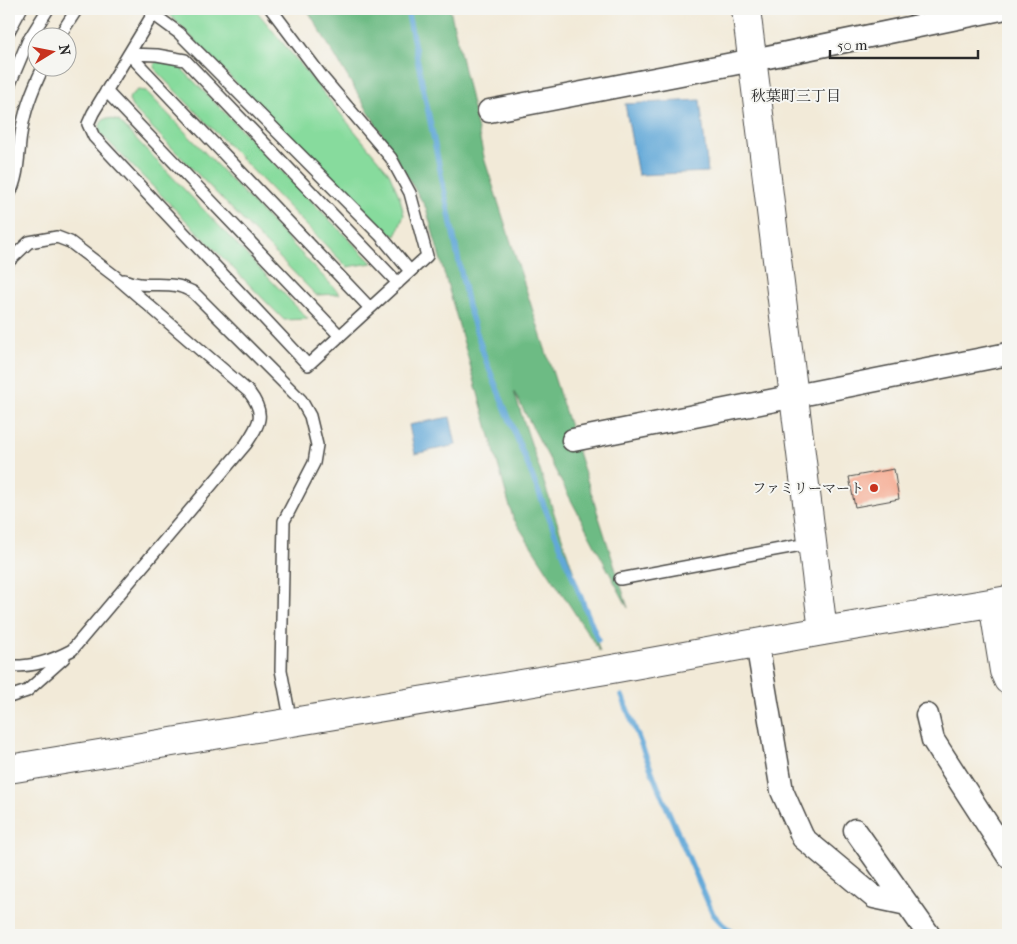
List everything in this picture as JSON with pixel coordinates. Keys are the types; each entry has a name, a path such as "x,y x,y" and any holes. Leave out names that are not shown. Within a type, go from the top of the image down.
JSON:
{"street":[{"path":"746,9 823,631"},
{"path":"489,111 753,60 1001,9"},
{"path":"573,440 1008,354"},
{"path":"9,769 1001,602 1004,671 1008,680"},
{"path":"757,643 782,791 803,838 874,897 907,904"},
{"path":"926,714 933,740 1008,856"},
{"path":"855,830 929,935"}],"lane":[{"path":"9,32 21,9"},
{"path":"9,86 28,41 48,9"},
{"path":"65,28 78,9"},
{"path":"271,9 323,78 391,158 410,193 427,256 308,365 94,137 88,124 154,12 179,33 380,235 410,271"},
{"path":"129,54 157,55 185,60 398,283"},
{"path":"129,54 370,308"},
{"path":"9,195 15,183 21,132 38,78"},
{"path":"106,91 340,336"},
{"path":"9,261 29,242 57,237 70,242 116,277 249,392 258,404 259,420 255,431 246,444 72,650 27,691 9,697"},
{"path":"116,277 131,283 147,286 178,286 193,292 301,400 310,416 317,445 314,463 284,521 282,670 291,722"},
{"path":"620,579 812,543"},
{"path":"9,666 37,665 51,661 72,650"}],"green space":[{"path":"166,9 255,9 389,173 400,198 404,215 396,236 377,228"},
{"path":"307,9 450,9 485,161 628,608 514,392 600,652 513,518 426,208"},
{"path":"157,61 177,64 372,263 347,267 157,72 154,64"},
{"path":"138,90 146,91 340,294 316,295 132,107 129,100 130,96"},
{"path":"107,118 119,121 308,319 284,320 100,133 100,124"}],"water":[{"path":"700,100 708,172 638,175 625,104"},
{"path":"450,417 456,445 415,454 409,425"}],"building":[{"name":"ファミリーマート","path":"894,469 899,499 855,507 849,477"}],"waterway":[{"path":"407,9 468,306 486,361 598,640"},
{"path":"622,696 658,787 713,914 723,925 737,935"}],"place":[{"name":"ファミリーマート","path":"874,488"}],"district":[{"name":"秋葉町三丁目","path":"796,96"}]}
